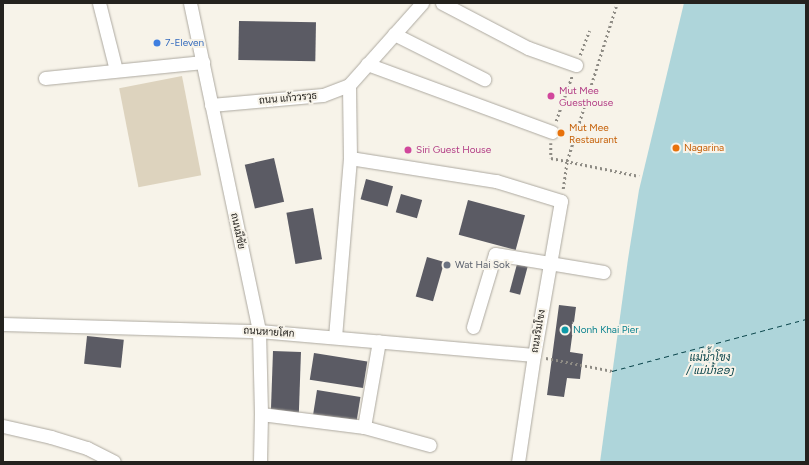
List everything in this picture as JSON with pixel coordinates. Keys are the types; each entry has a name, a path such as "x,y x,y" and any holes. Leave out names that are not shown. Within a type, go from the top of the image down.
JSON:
{"street":[{"path":"99,3 116,70"},
{"name":"ถนนมีชัย","path":"190,3 259,331 261,414 260,462"},
{"name":"ถนน แก้ววรวุธ","path":"211,105 323,95 349,85 422,3"},
{"path":"442,3 528,48 576,65"},
{"path":"394,34 484,79"},
{"path":"45,78 203,62"},
{"path":"367,64 552,132"},
{"path":"335,337 350,158 349,85"},
{"path":"350,158 496,181 561,201"},
{"name":"ถนนริมโขง","path":"518,462 534,355 561,201"},
{"path":"473,327 495,254 604,272"},
{"name":"ถนนหายโศก","path":"3,324 259,331 534,355"},
{"path":"364,427 379,341"},
{"path":"261,414 364,427 430,445"},
{"path":"3,426 51,437 88,448 114,462"}],"path":[{"path":"561,201 567,161 617,3"},
{"path":"589,31 552,132 551,158 638,176"},
{"path":"534,355 612,371"}],"shaded area":[{"path":"182,76 201,175 138,187 119,88"}],"water":[{"name":"แม่น้ำโขง / ແມ່ນ້ຳຂອງ","path":"684,3 806,3 806,462 600,462 639,190"}],"building":[{"path":"239,21 316,22 315,61 238,60"},
{"path":"274,158 284,202 255,209 245,165"},
{"path":"366,179 393,186 388,207 361,199"},
{"path":"401,194 422,200 417,218 396,212"},
{"path":"468,200 525,215 516,250 459,235"},
{"path":"313,208 322,259 295,264 286,213"},
{"path":"427,257 444,262 433,301 416,296"},
{"path":"517,264 528,267 520,295 509,292"},
{"name":"Nonh Khai Pier","path":"559,305 576,307 570,352 583,354 580,379 567,378 564,397 547,395"},
{"path":"87,336 124,340 121,368 84,364"},
{"path":"273,351 301,352 299,413 271,412"},
{"path":"314,353 367,361 363,388 310,380"},
{"path":"317,390 360,397 356,424 313,417"}],"ferry route":[{"path":"612,371 806,319"}],"place":[{"name":"7-Eleven","path":"157,43"},
{"name":"Mut Mee Guesthouse","path":"551,96"},
{"name":"Mut Mee Restaurant","path":"561,133"},
{"name":"Nagarina","path":"676,148"},
{"name":"Siri Guest House","path":"408,150"},
{"name":"Wat Hai Sok","path":"447,265"},
{"name":"Nonh Khai Pier","path":"565,330"}]}
